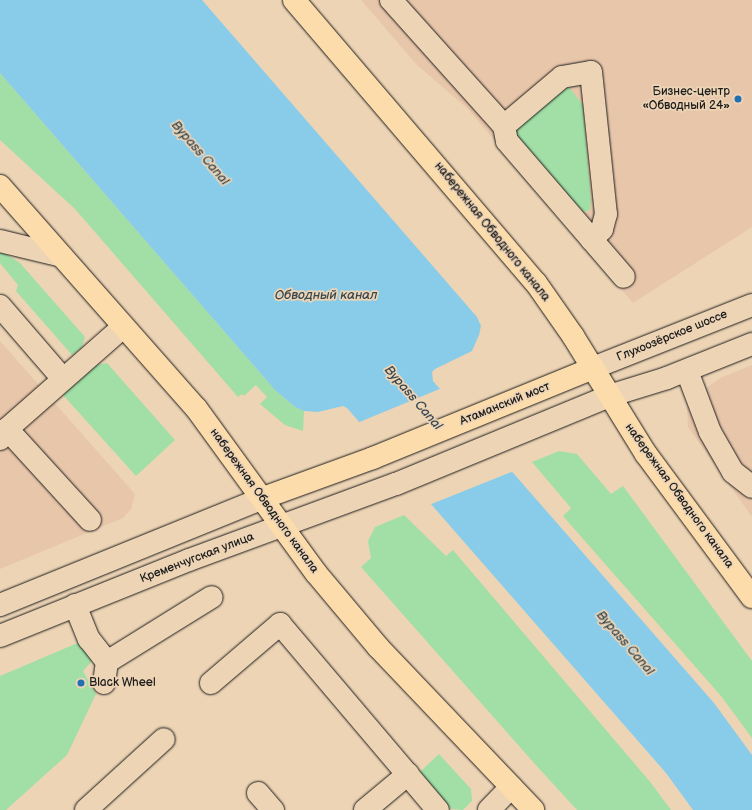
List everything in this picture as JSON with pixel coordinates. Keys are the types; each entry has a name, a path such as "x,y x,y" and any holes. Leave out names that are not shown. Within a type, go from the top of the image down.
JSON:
{"main road":[{"name":"набережная Обводного канала","path":"294,0 536,283 593,368 646,454 752,597"},
{"name":"набережная Обводного канала","path":"0,186 58,255 196,408 316,573 378,647 533,810"},
{"name":"Атаманский мост","path":"262,498 373,458 593,368"}],"street":[{"path":"391,0 504,126 507,141 624,277"},
{"path":"504,126 562,77 591,72 606,214 602,229 592,240"},
{"path":"0,241 58,255"},
{"name":"Глухоозёрское шоссе","path":"593,368 752,305"},
{"path":"0,306 63,379"},
{"path":"90,520 3,434 123,327"},
{"path":"609,396 686,371 752,344"},
{"path":"686,371 710,432 733,472 752,488"},
{"name":"Кременчугская улица","path":"0,636 75,605 281,526 396,484 609,396"},
{"path":"0,605 262,498"},
{"path":"107,662 212,597"},
{"path":"75,605 89,639 107,662 104,683"},
{"path":"211,682 280,624 438,810"},
{"path":"86,810 164,739"},
{"path":"365,810 408,774"},
{"path":"488,810 511,787"},
{"path":"258,793 273,810"}],"shaded area":[{"path":"361,0 752,0 752,227 633,303 467,108 417,65"},
{"path":"0,341 135,494 131,509 123,518 0,569"},
{"path":"752,365 752,517 688,427 687,407 697,395 720,378"}],"green space":[{"path":"0,73 275,390 295,407 304,411 303,431 285,425 260,404 267,397 256,385 244,396 242,394 238,397 75,209 0,140"},
{"path":"566,83 583,105 591,200 590,210 584,212 580,211 517,139 515,129"},
{"path":"0,250 20,263 85,337 82,347 72,355 16,291 18,285 0,263"},
{"path":"107,363 175,440 136,476 63,395 96,365"},
{"path":"559,451 577,454 611,494 623,486 752,661 752,738 721,696 563,516 571,508 532,462"},
{"path":"404,515 446,556 453,550 651,783 671,810 577,810 534,763 361,567 371,558 368,541 375,527"},
{"path":"80,642 93,660 83,671 96,694 67,755 6,810 0,810 0,676"},
{"path":"439,754 471,789 472,801 463,810 451,809 420,772"}],"water":[{"name":"Обводный канал","path":"0,0 202,0 477,317 481,326 472,351 435,369 432,372 433,381 714,703 752,755 752,810 693,810 666,773 347,408 343,406 318,412 304,411 295,407 275,390 0,73"}],"pier":[{"path":"442,388 514,471 429,505 357,423"}],"place":[{"name":"Бизнес-центр «Обводный 24»","path":"738,99"},
{"name":"Black Wheel","path":"81,683"}],"water label":[{"name":"Bypass Canal","path":"200,153"},
{"name":"Bypass Canal","path":"413,398"},
{"name":"Bypass Canal","path":"625,643"}]}
